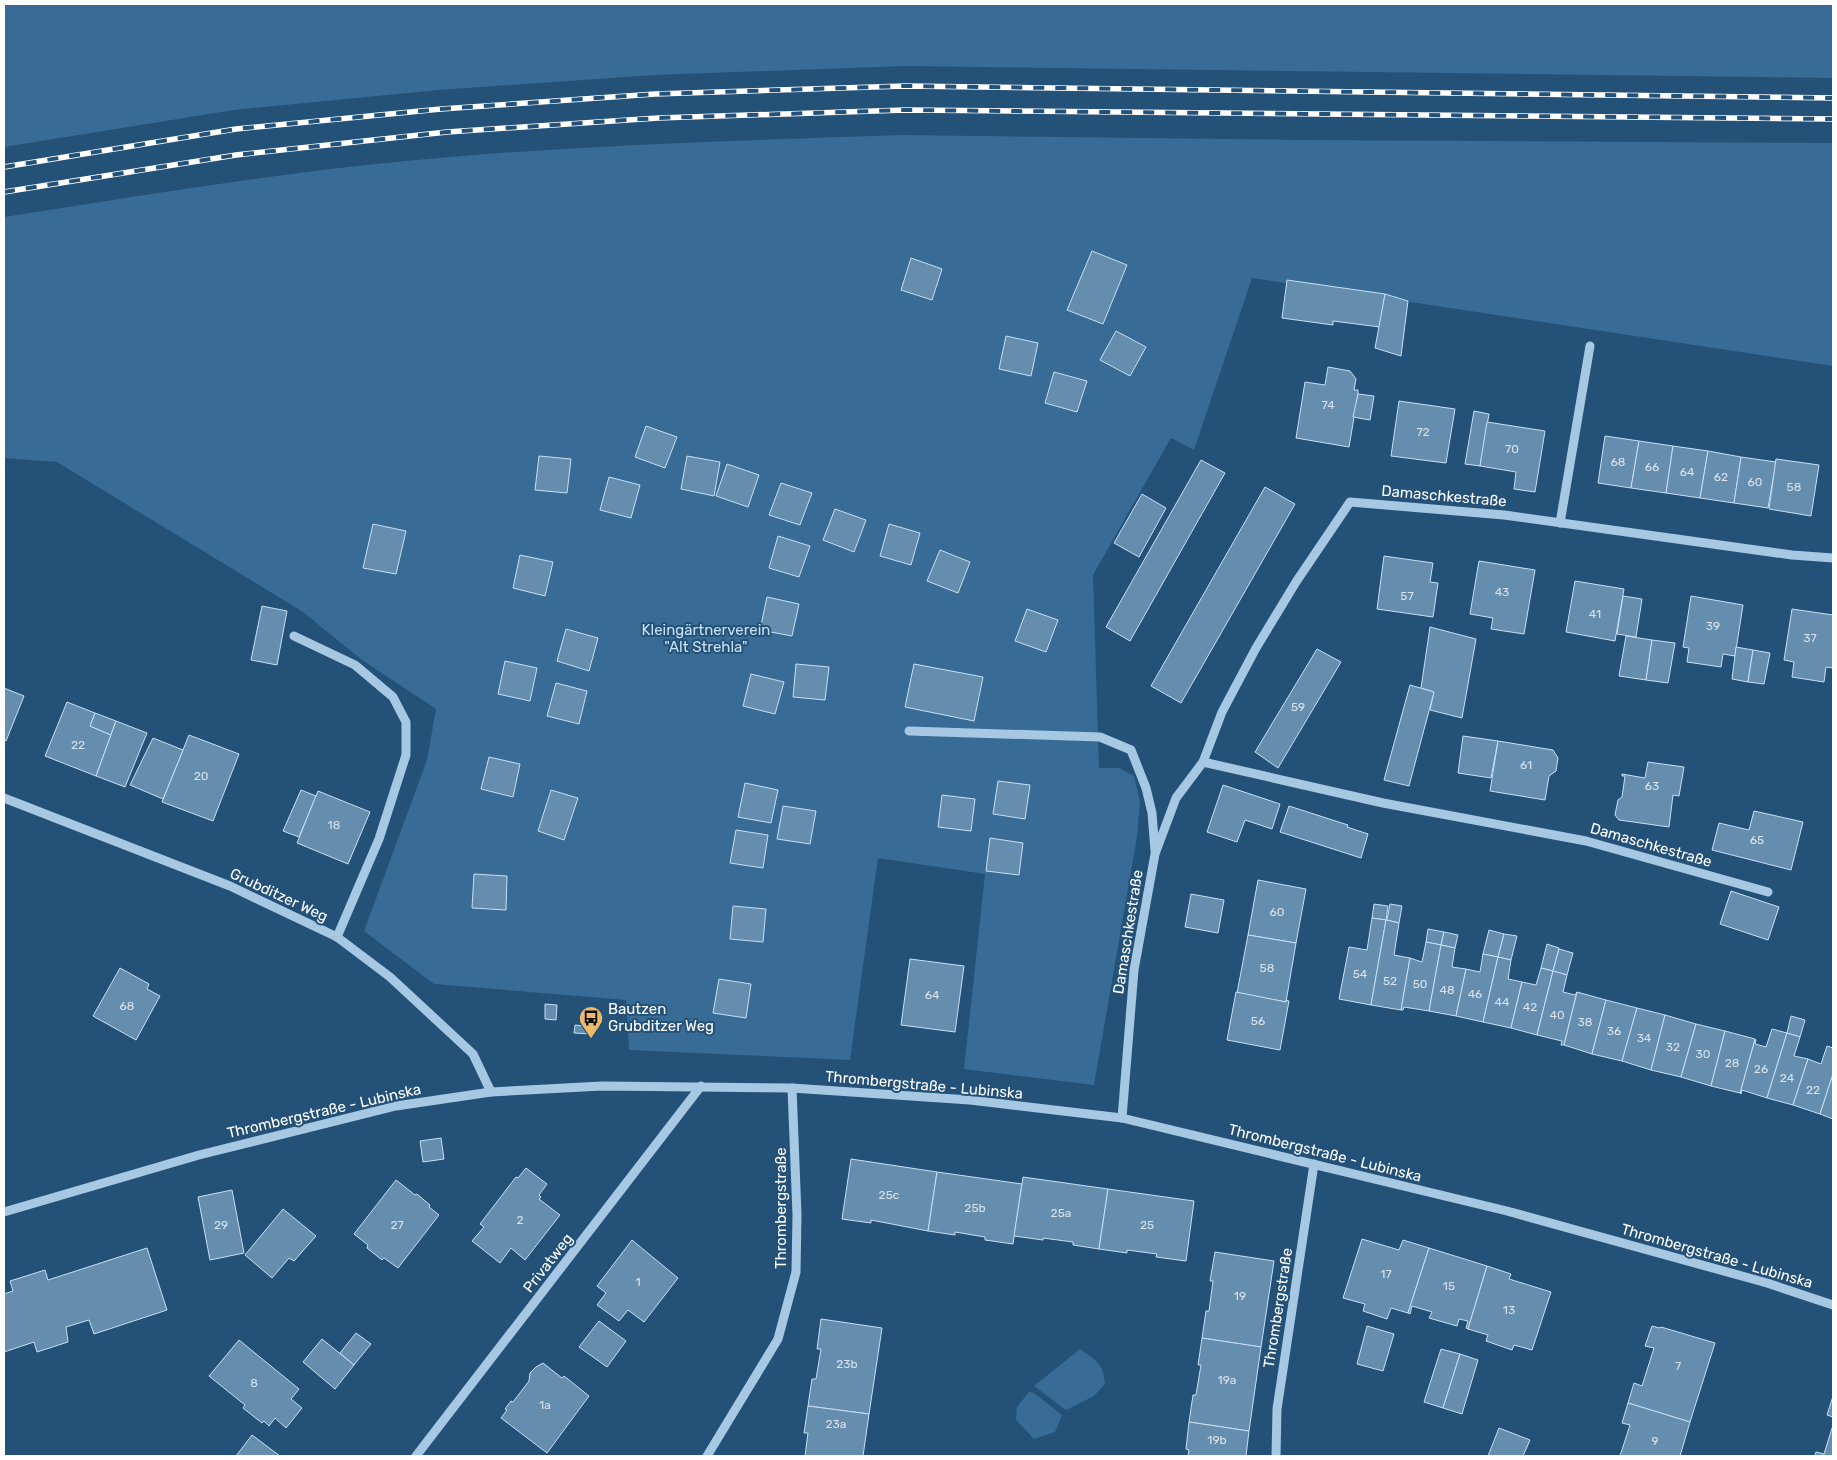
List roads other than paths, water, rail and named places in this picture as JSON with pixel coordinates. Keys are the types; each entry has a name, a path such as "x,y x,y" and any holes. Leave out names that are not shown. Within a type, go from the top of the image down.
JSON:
{"street":[{"path":"1560,523 1590,346"},
{"name":"Damaschkestraße","path":"1122,1118 1134,970 1155,854 1176,798 1202,762 1222,712 1256,648 1296,582 1350,502 1504,515 1792,555 1833,558"},
{"path":"294,636 356,665 393,697 406,722 406,755 379,839 337,937"},
{"path":"909,731 1100,737 1131,750 1146,788 1152,813 1155,854"},
{"name":"Damaschkestraße","path":"1202,762 1383,803 1586,841 1768,892"},
{"name":"Grubditzer Weg","path":"4,798 230,886 337,937 390,977 473,1054 491,1092"},
{"name":"Thrombergstraße - Lubinska","path":"4,1212 199,1155 387,1108 491,1092 602,1086 792,1088 970,1100 1122,1118 1507,1211 1768,1283 1833,1305"},
{"name":"Privatweg","path":"416,1456 701,1086"},
{"name":"Thrombergstraße","path":"708,1456 778,1339 796,1272 797,1214 792,1088"},
{"name":"Thrombergstraße","path":"1276,1456 1277,1409 1314,1164"}],"railway":[{"path":"4,167 236,129 441,109 655,94 905,86 1833,98"},
{"path":"4,192 236,155 447,132 658,118 905,110 1833,119"}],"place":[{"name":"Bautzen Grubditzer Weg","path":"591,1039"}],"park label":[{"name":"Kleingärtnerverein \"Alt Strehla\"","path":"706,638"}]}
